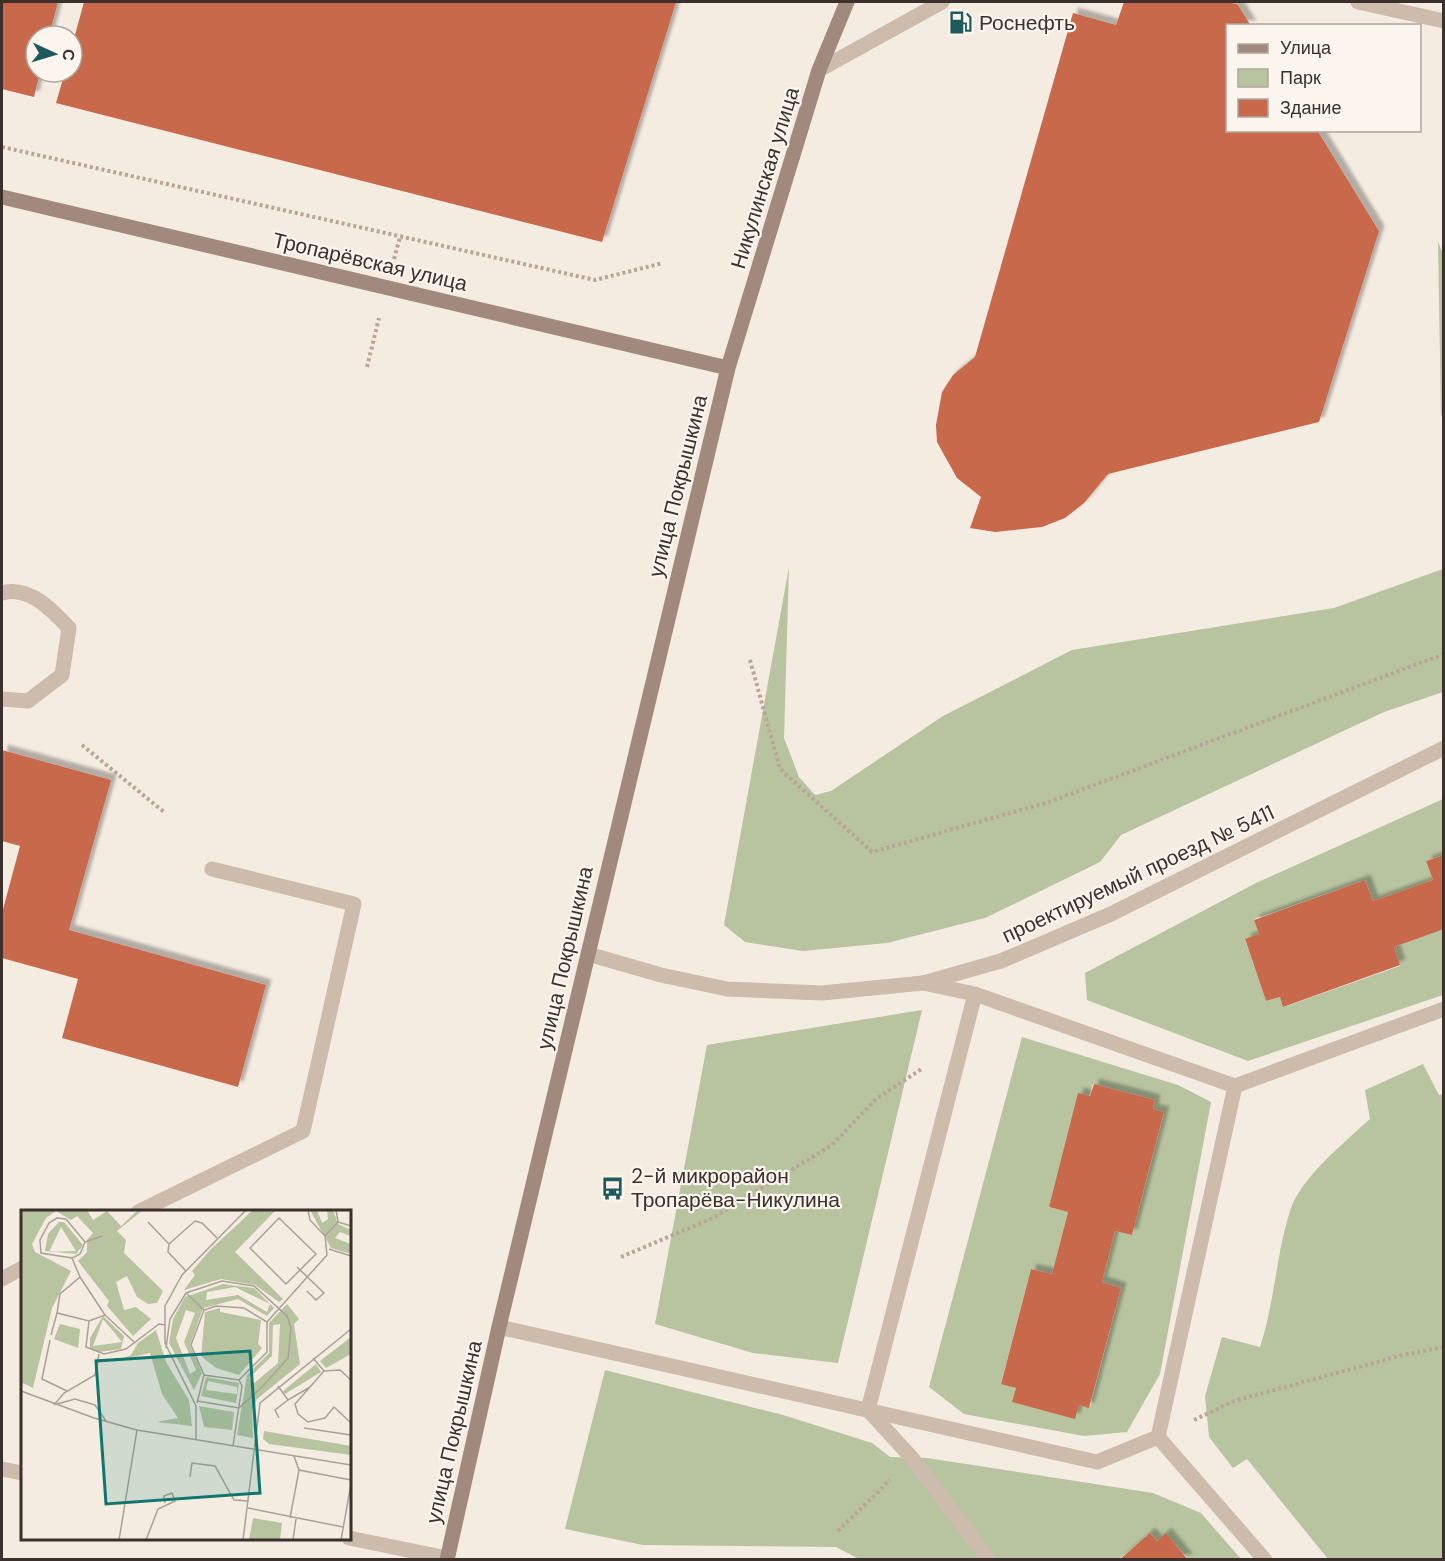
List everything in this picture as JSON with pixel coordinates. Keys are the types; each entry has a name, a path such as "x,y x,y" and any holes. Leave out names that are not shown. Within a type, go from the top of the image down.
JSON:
{"main road":[{"name":"Никулинская улица","path":"728,368 819,70 847,2"},
{"name":"Тропарёвская улица","path":"2,196 728,368"},
{"name":"улица Покрышкина","path":"450,1559 499,1327 728,368"}],"street":[{"path":"819,70 942,2"},
{"path":"1358,2 1443,21"},
{"path":"2,593 9,591 42,600 69,628 62,675 28,701 2,699"},
{"name":"проектируемый проезд № 5411","path":"588,954 661,975 727,989 822,993 923,983 1001,961 1111,914 1443,748"},
{"path":"142,1210 303,1131 354,904 212,869"},
{"path":"923,983 975,994 1235,1086 1443,1009"},
{"path":"868,1410 975,994"},
{"path":"1158,1437 1235,1086"},
{"path":"2,1279 21,1269"},
{"path":"499,1327 1097,1462 1158,1437"},
{"path":"868,1410 912,1458 989,1560"},
{"path":"1158,1437 1264,1560"},
{"path":"2,1468 21,1473"},
{"path":"351,1539 450,1559"}],"path":[{"path":"2,147 595,280 663,263"},
{"path":"750,660 780,769 872,852 1048,802 1443,654"},
{"path":"82,746 164,812"},
{"path":"621,1257 713,1218 832,1145 876,1099 963,1041"},
{"path":"1158,1437 1234,1401 1403,1355 1443,1347"},
{"path":"838,1531 912,1458"}],"green space":[{"path":"1438,242 1444,256 1443,421 1441,414"},
{"path":"789,567 784,738 799,777 815,795 831,791 943,716 1072,650 1334,608 1443,569 1443,692 1384,712 1121,835 1100,862 985,918 887,943 803,951 745,942 724,925"},
{"path":"1443,799 1443,855 1426,861 1433,880 1373,901 1365,880 1254,919 1259,934 1245,940 1266,1001 1280,997 1284,1007 1400,966 1394,947 1443,929 1443,995 1248,1061 1087,1000 1085,973 1256,883"},
{"path":"922,1010 838,1363 753,1353 655,1324 707,1045"},
{"path":"1022,1037 1178,1085 1211,1102 1160,1374 1127,1432 1084,1436 964,1414 929,1387","holes":["1093,1084 1155,1100 1153,1109 1164,1113 1132,1235 1115,1231 1102,1282 1121,1288 1090,1407 1079,1405 1075,1418 1013,1402 1016,1388 1001,1383 1031,1269 1052,1274 1068,1212 1049,1207"]},
{"path":"1423,1064 1439,1095 1444,1094 1443,1559 1328,1559 1247,1459 1233,1468 1209,1437 1205,1396 1222,1337 1260,1347 1291,1208 1315,1172 1370,1119 1365,1090"},
{"path":"605,1370 783,1415 872,1443 890,1457 927,1458 1153,1493 1201,1513 1241,1559 1188,1559 1166,1534 1157,1541 1150,1533 1119,1559 861,1560 836,1547 643,1545 565,1529"}],"building":[{"path":"2,2 58,2 52,24 24,24 24,84 37,84 34,97 2,89"},
{"path":"84,2 676,2 602,242 56,103 62,84 84,84 84,24 78,24"},
{"path":"1124,2 1229,2 1238,5 1250,24 1226,24 1226,132 1318,132 1379,231 1319,422 1108,474 1084,503 1065,518 1042,527 995,532 970,528 981,497 957,478 937,442 936,425 942,392 953,375 975,357 1073,13 1116,25"},
{"path":"2,750 111,780 69,930 266,985 238,1087 62,1038 78,979 2,958 2,913 20,846 2,841"},
{"path":"1444,855 1444,929 1394,947 1400,965 1283,1007 1280,997 1266,1001 1245,939 1259,934 1254,920 1365,880 1373,901 1433,880 1426,861"},
{"path":"1094,1084 1155,1100 1153,1109 1164,1112 1132,1235 1115,1231 1102,1282 1121,1288 1089,1408 1079,1405 1075,1419 1012,1402 1016,1388 1001,1384 1031,1269 1052,1274 1068,1212 1049,1207 1078,1093 1090,1096"},
{"path":"1150,1533 1157,1541 1166,1533 1188,1560 1119,1560"}],"place":[{"name":"Роснефть","path":"961,23"},
{"name":"2-й микрорайон Тропарёва-Никулина","path":"613,1188"}]}
